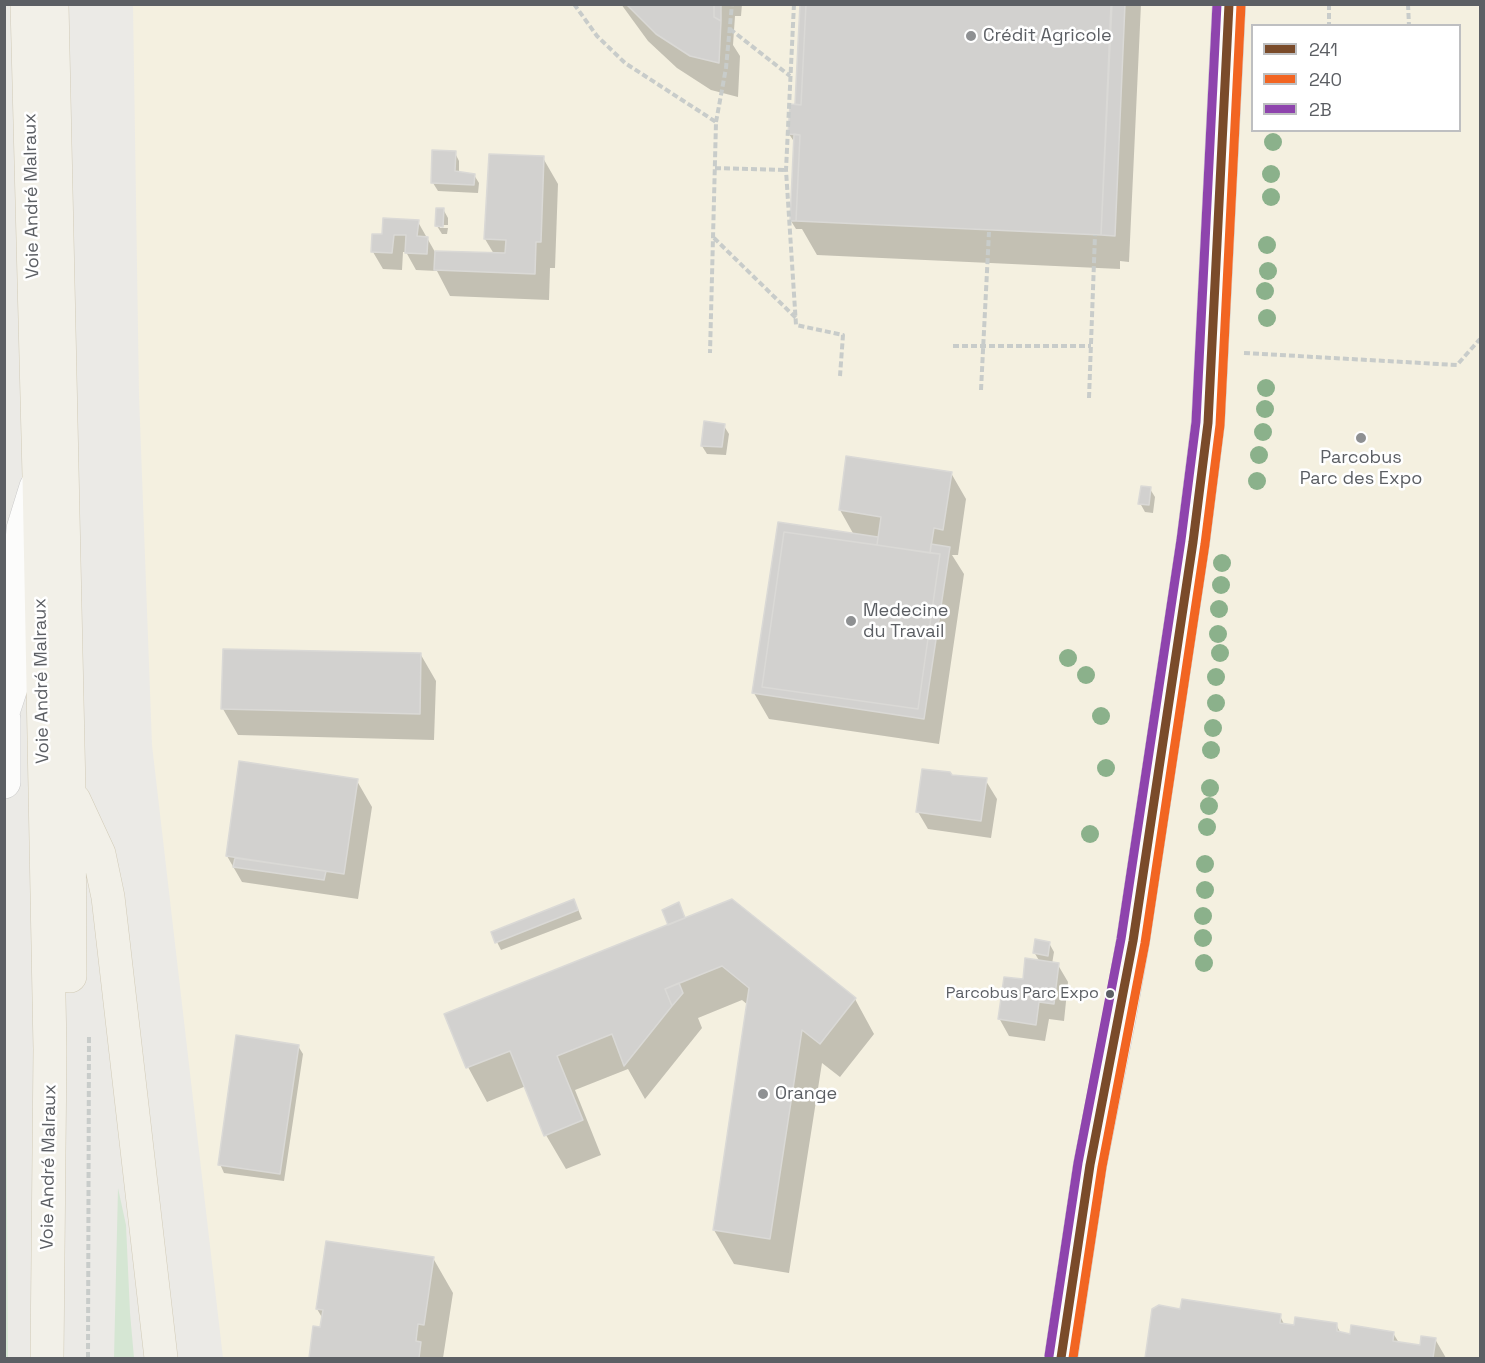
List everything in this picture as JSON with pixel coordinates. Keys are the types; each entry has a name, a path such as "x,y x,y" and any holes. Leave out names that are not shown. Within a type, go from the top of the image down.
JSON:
{"main road":[{"name":"Voie André Malraux","path":"27,4 50,1049 47,1359"},
{"name":"Voie André Malraux","path":"52,4 71,885 69,1359"},
{"path":"69,791 99,854 108,897 161,1359"}],"street":[{"path":"1061,1359 1090,1165 1133,941 1191,553 1208,423 1229,4"},
{"path":"4,709 21,657 23,530 39,476"},
{"path":"4,719 4,782"}],"path":[{"path":"574,4 597,36 625,63 716,122"},
{"path":"710,353 716,122 726,68 732,4"},
{"path":"794,4 786,170 796,325 843,335 840,376"},
{"path":"1329,4 1329,24"},
{"path":"1408,4 1409,24"},
{"path":"730,29 790,76"},
{"path":"715,168 786,170"},
{"path":"981,390 989,232"},
{"path":"1089,398 1095,235"},
{"path":"713,237 796,318"},
{"path":"1244,353 1457,364 1480,339"},
{"path":"953,346 1091,346"}],"shaded area":[{"path":"133,5 1480,5 1480,1358 223,1358 152,745 139,395"}],"green space":[{"path":"6,1061 8,1358 4,1358"},
{"path":"118,1188 126,1225 134,1358 114,1358"}],"building":[{"path":"626,4 714,4 714,17 721,21 719,63 690,56 656,34"},
{"path":"714,4 721,4 721,21 714,17"},
{"path":"800,4 806,4 801,105 795,104"},
{"path":"806,4 1112,4 1101,235 796,221 800,135 788,134 790,104 801,105"},
{"path":"1111,4 1125,4 1115,236 1101,235"},
{"path":"794,134 800,135 796,221 790,221"},
{"path":"432,150 456,151 455,171 475,174 474,185 431,183"},
{"path":"489,154 544,156 541,242 536,242 535,274 434,270 435,251 505,253 506,240 484,239"},
{"path":"436,208 444,208 443,227 435,226"},
{"path":"383,218 419,220 417,236 428,237 427,254 405,253 406,235 394,235 392,253 371,252 372,234 382,234"},
{"path":"704,421 725,424 722,447 701,446"},
{"path":"846,456 952,472 943,530 934,528 930,553 877,545 881,517 839,510"},
{"path":"1141,486 1151,487 1149,505 1138,504"},
{"path":"778,522 878,537 877,545 784,532 762,687 918,709 940,554 930,553 931,544 950,547 924,719 752,693"},
{"name":"Medecine du Travail","path":"784,532 940,554 918,709 762,687"},
{"path":"223,649 421,653 420,714 221,709"},
{"path":"239,761 358,779 344,874 226,856"},
{"path":"922,769 950,772 952,775 987,778 981,821 916,812"},
{"path":"235,858 326,871 324,880 233,867"},
{"path":"574,899 578,910 495,943 491,932"},
{"name":"Orange","path":"732,899 856,998 820,1044 802,1030 770,1239 713,1230 749,988 722,966 665,989 672,1006 624,1066 612,1034 557,1056 583,1120 544,1136 510,1051 466,1068 444,1014"},
{"path":"679,902 685,918 668,925 662,910"},
{"path":"1035,939 1050,942 1048,956 1033,953"},
{"path":"1025,958 1059,963 1054,1004 1039,1002 1036,1025 998,1019 1004,977 1023,979"},
{"path":"679,983 683,993 672,1006 665,989"},
{"path":"236,1035 299,1045 280,1174 218,1165"},
{"path":"326,1241 434,1257 424,1325 418,1324 416,1341 421,1342 419,1358 309,1358 313,1326 320,1327 323,1310 316,1309"},
{"path":"1182,1299 1281,1314 1280,1323 1294,1325 1295,1317 1337,1323 1337,1331 1350,1334 1351,1325 1394,1332 1393,1341 1420,1345 1421,1336 1436,1338 1433,1358 1145,1358 1152,1309 1159,1305 1180,1309"}],"transit line":[{"name":"2B","path":"1049,1356 1078,1163 1121,939 1181,540 1196,422 1217,4"},
{"name":"241","path":"1061,1358 1090,1165 1133,941 1193,542 1208,423 1229,4"},
{"name":"240","path":"1073,1358 1102,1167 1145,943 1205,544 1220,425 1241,5"}],"place":[{"name":"Crédit Agricole","path":"971,36"},
{"name":"Parcobus Parc des Expo","path":"1361,438"},
{"name":"Medecine du Travail","path":"851,621"},
{"name":"Parcobus Parc Expo","path":"1110,994"},
{"name":"Orange","path":"763,1094"}]}
